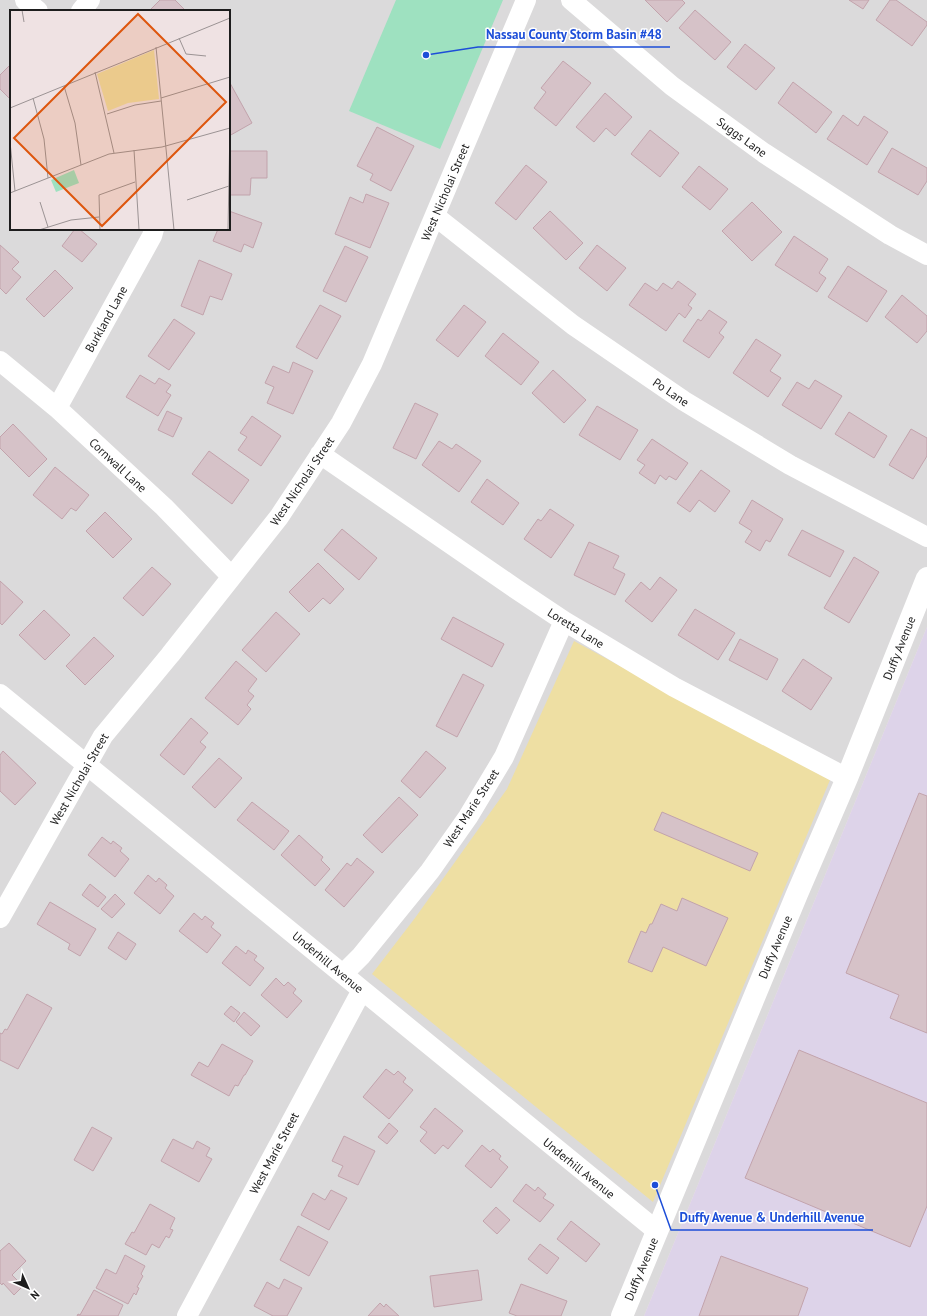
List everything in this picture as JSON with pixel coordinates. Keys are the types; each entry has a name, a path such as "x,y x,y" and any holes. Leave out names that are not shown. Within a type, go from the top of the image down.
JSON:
{"street":[{"path":"25,0 37,10"},
{"path":"82,10 90,0"},
{"name":"West Nicholai Street","path":"0,918 102,736 170,655 279,517 341,423 372,364 526,0"},
{"name":"Suggs Lane","path":"571,0 672,86 764,153 890,235 927,254"},
{"name":"Po Lane","path":"435,216 573,325 684,401 790,466 927,537"},
{"name":"Burkland Lane","path":"57,408 152,236 154,230"},
{"name":"Cornwall Lane","path":"0,361 57,408 164,508 231,576"},
{"name":"Loretta Lane","path":"320,454 516,590 564,621 674,687 847,778"},
{"name":"Duffy Avenue","path":"622,1316 797,894 847,778 927,578"},
{"name":"West Marie Street","path":"343,974 361,956 430,871 468,816 504,757 564,621"},
{"name":"Underhill Avenue","path":"0,694 657,1231"},
{"name":"West Marie Street","path":"187,1316 362,990"}],"shaded area":[{"path":"0,0 927,0 927,627 644,1316 0,1316"},
{"path":"396,0 503,0 440,149 349,111"},
{"path":"927,627 927,1316 644,1316"},
{"path":"574,641 830,780 653,1202 372,974 415,918 507,789"}],"building":[{"path":"160,0 175,0 185,10 150,10"},
{"path":"645,0 682,0 685,3 667,22"},
{"path":"849,0 869,0 863,9"},
{"path":"890,0 896,0 927,22 927,25 912,46 876,20"},
{"path":"695,10 731,42 715,60 679,28"},
{"path":"745,44 775,68 756,90 727,67"},
{"path":"563,61 591,83 556,126 534,108 546,92 541,88"},
{"path":"10,65 10,99 0,89 0,75"},
{"path":"793,82 832,112 816,133 778,103"},
{"path":"230,83 252,123 230,135"},
{"path":"605,93 632,117 615,136 606,128 594,142 576,127"},
{"path":"843,115 858,126 864,116 888,132 867,165 827,139"},
{"path":"377,127 414,146 391,191 370,180 373,174 357,166"},
{"path":"650,130 679,153 660,177 631,154"},
{"path":"892,148 927,168 927,181 918,195 878,172"},
{"path":"230,151 267,151 267,178 251,178 250,195 230,195"},
{"path":"526,165 547,182 516,220 495,203"},
{"path":"699,166 728,189 710,210 682,187"},
{"path":"366,194 389,203 370,248 335,234 350,197 363,203"},
{"path":"752,202 782,232 752,261 722,231"},
{"path":"230,211 262,223 253,248 244,244 241,252 213,241 218,230 230,230"},
{"path":"550,211 583,243 566,260 533,228"},
{"path":"74,230 80,230 97,244 82,262 62,246"},
{"path":"794,236 828,259 819,273 826,278 817,292 775,265"},
{"path":"0,245 19,262 12,269 21,277 6,294 0,288"},
{"path":"597,245 626,268 607,291 579,268"},
{"path":"345,246 368,257 346,302 323,291"},
{"path":"199,260 232,274 222,300 210,296 203,315 181,306"},
{"path":"848,266 887,291 867,322 828,297"},
{"path":"55,270 73,288 44,317 26,299"},
{"path":"678,281 696,294 688,305 692,308 685,318 679,313 666,331 629,305 645,283 657,291 663,283 672,289"},
{"path":"902,295 927,316 927,331 917,343 885,317"},
{"path":"320,305 341,316 317,359 296,347"},
{"path":"464,305 486,322 458,357 436,340"},
{"path":"709,310 727,322 719,333 724,337 709,358 683,341 698,319 701,321"},
{"path":"174,319 195,333 169,370 148,356"},
{"path":"503,333 539,362 521,385 485,356"},
{"path":"756,339 781,355 770,371 781,378 768,397 733,373"},
{"path":"293,362 313,371 293,414 267,403 274,387 265,383 273,366 289,373"},
{"path":"553,370 586,400 564,423 532,393"},
{"path":"140,375 155,384 159,378 171,385 166,392 171,395 158,416 126,397"},
{"path":"815,380 842,396 821,429 782,405 797,382 809,389"},
{"path":"415,403 438,414 416,459 393,448"},
{"path":"597,406 638,430 620,460 579,435"},
{"path":"167,411 182,418 173,437 158,430"},
{"path":"849,412 887,436 874,458 835,434"},
{"path":"252,416 281,436 261,466 238,450 247,437 240,433"},
{"path":"13,424 47,459 29,477 0,448 0,437"},
{"path":"911,429 927,438 927,456 913,479 889,465"},
{"path":"652,439 688,463 676,480 669,476 666,480 660,475 655,484 639,473 645,465 637,460"},
{"path":"439,441 452,449 456,444 481,461 459,492 422,465"},
{"path":"209,451 249,480 232,504 192,474"},
{"path":"55,467 89,495 76,511 71,508 62,519 33,495"},
{"path":"701,470 730,491 715,512 699,500 690,512 677,503"},
{"path":"487,479 519,503 503,525 471,502"},
{"path":"752,500 783,519 770,542 766,540 760,551 745,542 752,531 739,523"},
{"path":"550,509 574,525 551,558 524,539 538,519 541,521"},
{"path":"105,512 132,539 113,558 86,531"},
{"path":"342,529 377,558 359,580 324,550"},
{"path":"802,530 844,551 830,577 788,555"},
{"path":"589,542 619,556 613,568 625,574 615,595 574,575"},
{"path":"854,557 879,572 849,623 824,608"},
{"path":"318,563 344,589 330,604 323,598 309,612 289,592"},
{"path":"152,567 171,584 143,616 123,598"},
{"path":"660,577 677,590 652,622 625,601 641,582 650,590"},
{"path":"0,581 23,602 2,625 0,623"},
{"path":"695,609 735,633 718,660 678,635"},
{"path":"44,610 70,635 45,660 19,635"},
{"path":"276,612 300,634 266,672 242,650"},
{"path":"453,617 504,644 492,667 441,639"},
{"path":"94,637 114,656 85,685 66,666"},
{"path":"740,639 778,659 767,680 729,660"},
{"path":"803,659 832,678 811,710 782,691"},
{"path":"236,661 257,679 248,691 254,696 247,705 251,709 238,725 205,698"},
{"path":"463,674 484,685 457,737 436,726"},
{"path":"191,718 208,733 200,742 206,747 184,775 160,755"},
{"path":"3,751 36,783 15,805 0,791 0,755"},
{"path":"426,751 446,768 420,798 401,781"},
{"path":"219,758 242,778 215,808 192,787"},
{"path":"919,793 927,796 927,1033 890,1018 899,995 846,973"},
{"path":"399,797 418,815 382,853 363,835"},
{"path":"252,802 289,831 274,850 237,820"},
{"path":"662,812 758,853 750,871 654,830"},
{"path":"299,835 323,857 321,860 330,869 315,886 281,855"},
{"path":"102,837 111,844 113,841 122,848 120,851 129,859 115,877 88,855"},
{"path":"357,858 374,872 344,907 325,890 347,863 351,866"},
{"path":"148,875 156,882 159,878 167,885 165,888 174,896 160,914 134,893"},
{"path":"90,884 106,897 98,907 82,895"},
{"path":"115,894 125,904 112,918 101,909"},
{"path":"682,898 728,918 706,966 663,947 652,972 628,962 641,931 646,933 661,904 677,911"},
{"path":"50,902 96,929 80,956 68,949 70,944 37,924"},
{"path":"194,913 202,920 205,916 214,923 211,927 221,935 207,953 179,931"},
{"path":"118,932 136,944 126,960 108,948"},
{"path":"236,946 246,954 248,950 257,956 254,960 264,968 250,986 222,963"},
{"path":"276,978 284,986 288,982 296,989 293,993 302,1001 287,1018 261,995"},
{"path":"27,994 52,1008 18,1069 0,1060 0,1033 2,1034 5,1029 7,1030"},
{"path":"231,1006 240,1013 234,1022 224,1014"},
{"path":"244,1012 260,1026 251,1036 236,1022"},
{"path":"222,1044 253,1061 238,1086 235,1085 229,1096 191,1075 199,1062 208,1067"},
{"path":"799,1050 927,1103 927,1206 910,1247 745,1178"},
{"path":"386,1069 394,1075 398,1071 406,1078 403,1082 413,1090 389,1119 363,1097"},
{"path":"435,1108 463,1131 448,1149 443,1145 435,1154 420,1141 427,1132 420,1127"},
{"path":"389,1123 398,1131 387,1144 378,1137"},
{"path":"92,1127 112,1138 93,1171 74,1160"},
{"path":"344,1136 375,1151 358,1185 338,1176 343,1166 332,1161"},
{"path":"173,1139 193,1149 197,1141 210,1148 206,1156 212,1159 199,1182 161,1161"},
{"path":"482,1145 490,1152 493,1149 501,1156 499,1159 508,1167 491,1188 465,1166"},
{"path":"526,1184 535,1191 538,1187 546,1194 543,1198 554,1205 540,1222 513,1201"},
{"path":"331,1190 347,1198 329,1230 301,1215 313,1193 325,1200"},
{"path":"150,1204 175,1218 170,1229 173,1230 169,1238 166,1236 159,1248 152,1244 146,1255 125,1244 132,1232 134,1233"},
{"path":"496,1207 510,1220 497,1234 483,1221"},
{"path":"571,1221 600,1244 586,1262 557,1239"},
{"path":"298,1226 328,1242 309,1276 280,1260"},
{"path":"9,1243 26,1261 12,1275 23,1286 14,1295 3,1283 2,1285 0,1283 0,1251"},
{"path":"540,1244 559,1258 547,1274 528,1259"},
{"path":"125,1255 145,1266 141,1274 143,1276 137,1287 139,1288 136,1295 134,1293 128,1304 96,1288 106,1269 116,1274"},
{"path":"721,1256 808,1288 798,1316 699,1316"},
{"path":"478,1270 482,1300 434,1307 430,1276"},
{"path":"284,1279 302,1288 287,1316 273,1316 254,1306 267,1282 279,1289"},
{"path":"521,1284 567,1301 561,1316 517,1316 509,1313"},
{"path":"94,1290 123,1305 118,1316 77,1316 78,1314 80,1315"},
{"path":"380,1303 384,1307 386,1304 399,1316 368,1316"}],"place":[{"name":"Nassau County Storm Basin #48","path":"426,55"},
{"name":"Duffy Avenue & Underhill Avenue","path":"655,1185"}]}
